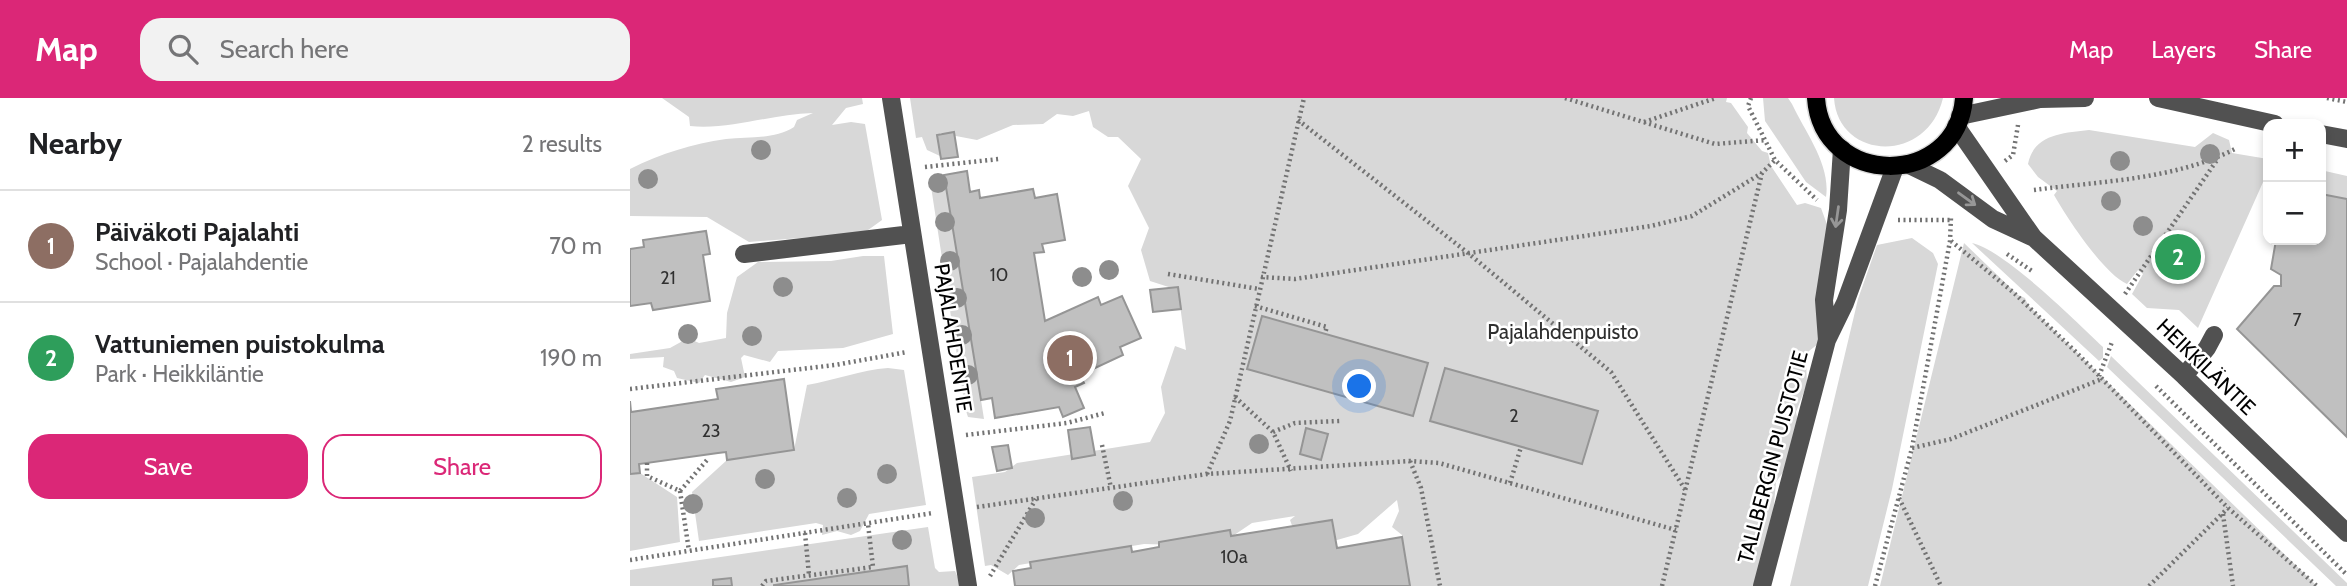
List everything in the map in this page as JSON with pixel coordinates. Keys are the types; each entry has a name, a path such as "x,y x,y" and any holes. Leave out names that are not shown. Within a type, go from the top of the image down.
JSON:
{"main road":[{"path":"1813,100 1825,130 1842,149 1867,163 1902,166 1941,146 1960,113"}],"street":[{"name":"PAJALAHDENTIE","path":"891,98 968,586"},
{"path":"1960,113 2040,99 2085,98"},
{"path":"2158,98 2263,121"},
{"name":"HEIKKILÄNTIE","path":"1960,113 2033,237 2184,376 2347,533"},
{"path":"2326,135 2347,139"},
{"name":"TALLBERGIN PUISTOTIE","path":"1827,340 1824,300 1838,210 1842,149"},
{"name":"HEIKKILÄNTIE","path":"1902,166 1940,180 1993,219 2033,237"},
{"name":"TALLBERGIN PUISTOTIE","path":"1762,586 1827,340 1845,303 1873,220 1902,166"},
{"path":"744,254 912,234"},
{"path":"2184,376 2207,348 2214,334"}],"path":[{"path":"1207,474 1230,421 1258,289 1304,98"},
{"path":"1565,98 1715,144 1767,140"},
{"path":"1644,122 1716,98"},
{"path":"1751,98 1748,106 1775,160 1803,190 1825,206"},
{"path":"2327,98 2347,102"},
{"path":"1995,168 2013,155 2018,136 2017,119"},
{"path":"1298,120 1468,253 1611,372 1686,491"},
{"path":"2034,190 2172,172 2235,149"},
{"path":"2125,295 2219,157"},
{"path":"920,167 999,159"},
{"path":"1261,277 1295,279 1651,226 1692,216 1762,173 1775,160"},
{"path":"1662,586 1762,173"},
{"path":"1873,220 1951,219 1962,224"},
{"path":"1875,586 1912,448 1950,241 1951,219"},
{"path":"1950,241 2013,292 2228,508 2317,586"},
{"path":"2004,251 2034,272"},
{"path":"1168,274 1258,289"},
{"path":"1255,306 1327,327 1325,333"},
{"path":"2106,336 2122,352"},
{"path":"2101,378 2112,342"},
{"path":"630,389 835,365 908,352"},
{"path":"1912,448 1951,439 2101,378"},
{"path":"2151,381 2347,575"},
{"path":"1235,397 1273,432 1291,471"},
{"path":"965,435 1067,423 1105,413"},
{"path":"1273,432 1295,423 1340,421"},
{"path":"1102,445 1111,488"},
{"path":"1510,484 1521,447"},
{"path":"689,551 680,491 707,460"},
{"path":"630,560 1207,474 1291,471 1410,461 1439,463 1676,530"},
{"path":"1410,461 1421,488 1440,586"},
{"path":"647,463 647,476 680,491"},
{"path":"1898,497 1941,586"},
{"path":"988,580 1037,499"},
{"path":"2149,586 2228,508"},
{"path":"2223,513 2233,586"},
{"path":"762,586 766,582 873,566 868,524"},
{"path":"805,533 809,575"}],"green space":[{"path":"662,98 862,98 863,104 846,108 832,125 851,122 865,124 882,220 864,233 749,242 707,217 630,216 630,169 665,154 701,144 778,134 794,127 797,120 813,113 720,126 690,126 689,117"},
{"name":"Pajalahdenpuisto","path":"910,98 1727,98 1726,102 1731,103 1748,127 1747,133 1762,151 1768,153 1771,166 1797,205 1805,203 1821,208 1829,230 1822,341 1809,351 1806,361 1807,384 1796,412 1803,445 1776,482 1772,526 1760,586 1409,586 1402,535 1392,527 1399,511 1397,500 1358,534 1316,546 1294,531 1290,520 1295,516 1252,523 1218,546 1144,544 1019,565 1008,575 991,565 985,566 972,477 1005,472 1017,463 1150,442 1165,413 1161,387 1175,346 1186,350 1178,290 1150,281 1141,250 1149,228 1128,186 1141,159 1118,137 1108,137 1093,127 1089,111 1073,116 1057,114 1043,124 1013,125 977,140 940,133 940,156 927,150 922,137 916,138"},
{"path":"1763,98 1788,98 1792,104 1821,161 1827,185 1826,197 1806,182 1765,121"},
{"path":"1834,98 1943,98 1934,120 1920,135 1903,144 1884,146 1866,143 1850,134 1839,119"},
{"path":"2089,130 2195,147 2213,133 2229,140 2232,153 2263,158 2263,182 2198,328 2179,310 2147,308 2132,294 2143,274 2138,270 2127,284 2108,269 2068,217 2054,195 2057,191 2038,177 2028,164 2036,146 2060,134"},
{"path":"2326,171 2347,176 2347,199 2326,195"},
{"path":"945,178 984,419 968,417 965,408 930,180"},
{"path":"1912,238 1933,253 1938,264 1892,489 1868,586 1790,586 1858,299 1877,245"},
{"path":"1964,243 2018,295 2025,298 2028,305 2317,586 1880,586"},
{"path":"1972,243 2002,258 2040,288 2103,347 2103,358 2099,361"},
{"path":"884,256 893,334 843,348 778,351 770,362 744,355 741,358 745,377 731,382 705,375 699,383 677,378 674,371 663,367 664,357 630,359 630,354 670,348 688,338 699,343 726,338 727,313 737,277 758,262 831,261"},
{"path":"2111,356 2347,583 2347,586 2336,586 2107,367"},
{"path":"888,368 904,370 926,505 869,514 860,531 851,535 837,531 822,535 823,525 816,523 699,541 692,492 727,460 794,450 807,385"},
{"path":"640,473 677,497 680,542 630,551 630,474"},
{"path":"928,527 935,568 939,572 955,571 962,586 630,586 630,570"}],"building":[{"path":"954,132 958,157 941,159 937,135"},
{"path":"967,171 970,192 979,190 980,198 1033,189 1035,198 1057,194 1065,240 1042,244 1044,252 1034,253 1045,321 1098,297 1101,305 1122,296 1141,338 1120,347 1123,355 1080,375 1084,383 1075,387 1084,408 1063,417 1059,407 995,418 992,398 981,400 944,175"},
{"path":"2326,195 2347,199 2347,437 2237,329 2274,286 2281,286 2281,275 2271,269 2275,245 2326,245"},
{"path":"706,231 710,254 703,255 710,301 653,310 651,303 630,306 630,249 644,247 643,240"},
{"path":"1178,287 1181,309 1153,312 1150,290"},
{"path":"1262,316 1428,363 1413,416 1247,369"},
{"path":"1445,368 1598,411 1582,464 1430,421"},
{"path":"784,379 794,450 727,460 726,452 639,464 640,473 630,474 630,401 631,412 718,399 716,389"},
{"path":"1090,427 1095,455 1072,459 1068,430"},
{"path":"1306,428 1328,434 1321,460 1300,454"},
{"path":"1008,445 1012,468 997,471 992,447"},
{"path":"1332,520 1337,548 1402,537 1410,586 1015,586 1013,571 1031,568 1030,562 1131,546 1132,552 1159,547 1159,542 1230,530 1231,536"},
{"path":"907,566 909,586 774,586 774,585"},
{"path":"731,578 732,586 713,586 713,580"}],"place":[{"name":"Vattuniemen puistokulma","path":"2178,257"},
{"name":"Päiväkoti Pajalahti","path":"1070,358"}]}
